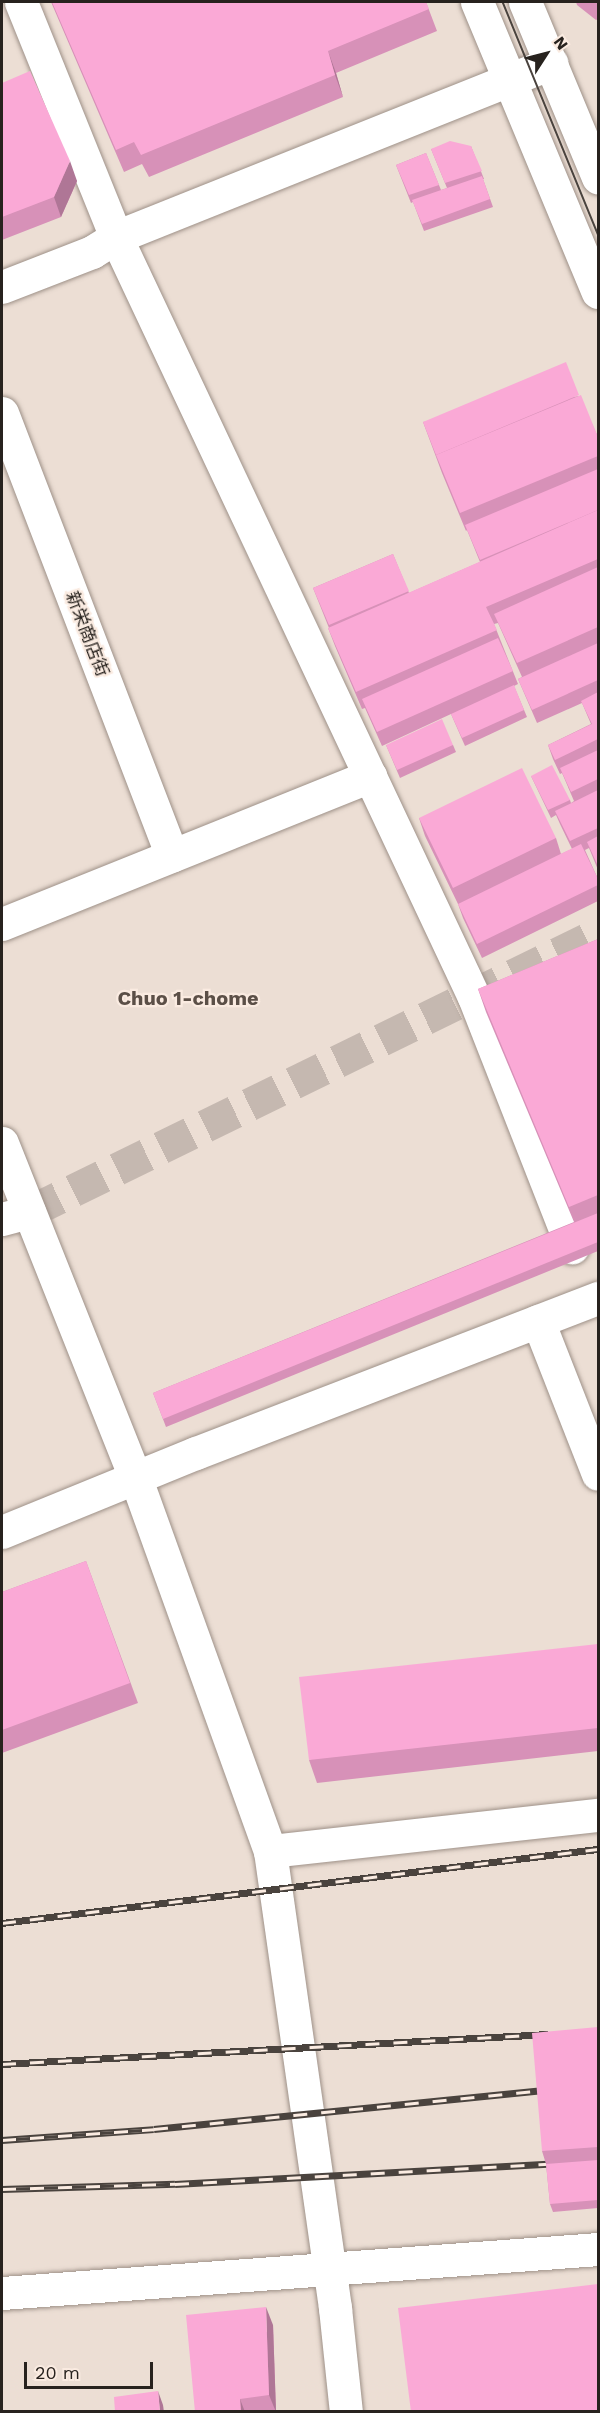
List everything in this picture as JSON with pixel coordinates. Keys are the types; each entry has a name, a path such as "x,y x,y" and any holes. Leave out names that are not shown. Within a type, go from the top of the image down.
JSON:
{"street":[{"path":"21,2 116,237 474,997 572,1247"},
{"path":"477,2 598,292"},
{"path":"525,2 598,177"},
{"path":"2,287 92,252 116,237 551,63"},
{"name":"新栄商店街","path":"2,413 172,855"},
{"path":"2,924 370,776"},
{"path":"2,1143 15,1216 136,1479 270,1851 329,2269 346,2412"},
{"path":"2,1532 598,1299"},
{"path":"538,1322 598,1474"},
{"path":"270,1851 598,1815"},
{"path":"2,2293 598,2249"}],"building":[{"path":"52,2 426,2 429,9 328,51 335,75 141,155 134,142 116,150"},
{"path":"30,71 70,161 54,197 2,217 2,83"},
{"path":"450,141 471,146 482,171 445,183 431,149"},
{"path":"426,153 439,185 409,195 396,165"},
{"path":"482,176 490,199 422,224 412,200"},
{"path":"566,362 579,395 436,455 423,422"},
{"path":"581,395 598,437 598,456 460,513 436,455"},
{"path":"598,469 598,510 480,560 465,525"},
{"path":"598,510 598,559 486,607 497,630 356,692 328,628"},
{"path":"393,554 409,591 329,625 313,588"},
{"path":"598,567 598,627 517,663 494,614"},
{"path":"498,638 513,671 377,732 362,699"},
{"path":"598,643 598,680 532,710 518,679"},
{"path":"514,685 524,710 462,738 451,714"},
{"path":"598,692 598,739 555,760 548,745 592,724 581,701"},
{"path":"442,719 453,745 397,770 386,745"},
{"path":"598,750 598,779 571,792 560,768"},
{"path":"552,765 570,800 548,810 531,776"},
{"path":"522,768 556,838 453,888 419,818"},
{"path":"598,790 598,828 570,841 555,811"},
{"path":"598,836 598,866 587,842"},
{"path":"581,844 598,879 598,885 477,944 458,904"},
{"path":"598,939 598,1195 569,1207 478,989"},
{"path":"598,1213 598,1242 163,1419 153,1393"},
{"path":"86,1561 130,1683 2,1730 2,1592"},
{"path":"598,1644 598,1728 309,1760 299,1677"},
{"path":"598,2027 598,2147 542,2151 532,2033"},
{"path":"598,2160 598,2200 550,2204 546,2164"},
{"path":"598,2284 598,2412 411,2412 398,2308"},
{"path":"266,2307 269,2395 240,2399 241,2412 195,2412 186,2315"},
{"path":"158,2391 160,2412 115,2412 114,2397"}],"tunnel":[{"path":"29,1212 598,934"}],"tram line":[{"path":"503,2 598,234"}],"railway":[{"path":"2,1923 598,1849"},
{"path":"2,2064 548,2034"},
{"path":"2,2140 154,2129 554,2089"},
{"path":"2,2189 175,2184 598,2161"}],"district":[{"name":"Chuo 1-chome","path":"188,998"}]}
